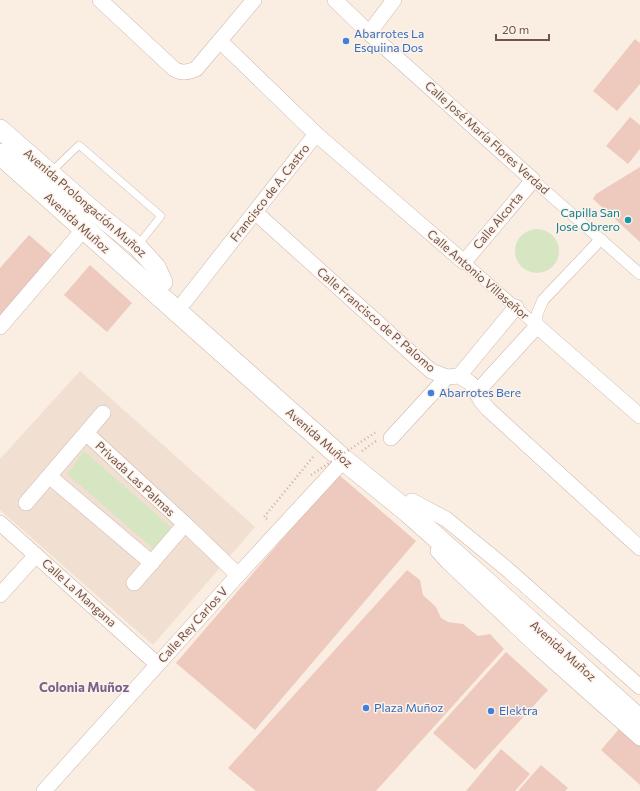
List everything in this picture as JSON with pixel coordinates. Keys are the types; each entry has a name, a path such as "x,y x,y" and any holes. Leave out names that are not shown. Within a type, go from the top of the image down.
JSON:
{"main road":[{"name":"Avenida Muñoz","path":"0,140 344,460 410,506 640,701"},
{"name":"Avenida Muñoz","path":"0,154 158,286 185,301 410,506 640,720"}],"street":[{"path":"100,0 179,72 196,69 254,0"},
{"name":"Calle José María Flores Verdad","path":"335,0 533,180 640,274"},
{"path":"370,33 394,0"},
{"name":"Francisco de A. Castro","path":"185,301 316,134 220,41"},
{"name":"Avenida Prolongación Muñoz","path":"0,129 97,214 137,246 156,267 158,286"},
{"name":"Calle Antonio Villaseñor","path":"316,134 640,416"},
{"path":"0,168 124,275 140,286 158,286"},
{"name":"Calle Alcorta","path":"464,262 533,180"},
{"name":"Calle Francisco de P. Palomo","path":"255,212 431,371 453,376 469,382 488,409 640,548"},
{"path":"0,327 78,236"},
{"path":"476,393 537,326 537,314 543,300 601,239"},
{"path":"391,438 453,376 516,307"},
{"name":"Privada Las Palmas","path":"26,503 103,413"},
{"name":"Privada Las Palmas","path":"86,433 238,575"},
{"name":"Calle Rey Carlos V","path":"44,791 157,664 344,460"},
{"path":"49,476 152,563"},
{"path":"410,506 446,519 638,680"},
{"path":"410,506 424,534 448,562 542,651 640,738"},
{"name":"Calle La Mangana","path":"0,523 157,664"},
{"name":"Privada Las Palmas","path":"134,583 185,524"},
{"path":"0,595 36,555"}],"lane":[{"path":"50,173 79,145 161,216 137,246"}],"path":[{"path":"311,475 376,432"},
{"path":"272,522 264,517 324,442"}],"shaded area":[{"path":"80,371 255,527 153,645 0,510 0,459"}],"green space":[{"path":"533,229 541,229 546,230 553,235 558,242 558,260 553,267 546,272 533,273 525,270 518,263 515,255 515,247 518,239 525,232"},
{"path":"84,451 173,529 155,550 67,474"}],"building":[{"path":"635,39 640,43 640,84 617,111 593,91"},
{"path":"630,117 640,125 640,149 628,164 606,146"},
{"name":"Capilla San Jose Obrero","path":"640,167 640,242 593,199 596,194"},
{"path":"29,235 52,255 0,318 0,268"},
{"path":"90,265 132,303 107,332 64,295"},
{"path":"338,474 416,541 255,730 176,663"},
{"name":"Plaza Muñoz","path":"407,570 420,580 423,595 436,607 441,618 448,622 463,624 478,636 490,634 504,649 376,791 256,791 228,768"},
{"name":"Elektra","path":"506,652 548,690 475,770 433,733"},
{"path":"619,729 640,746 640,785 601,750"},
{"path":"501,749 530,774 515,791 466,791"},
{"path":"541,765 568,788 565,791 518,791"}],"place":[{"name":"Abarrotes La Esquiina Dos","path":"346,41"},
{"name":"Capilla San Jose Obrero","path":"628,220"},
{"name":"Abarrotes Bere","path":"431,393"},
{"name":"Plaza Muñoz","path":"366,708"},
{"name":"Elektra","path":"491,711"}],"district":[{"name":"Colonia Muñoz","path":"84,687"}]}
